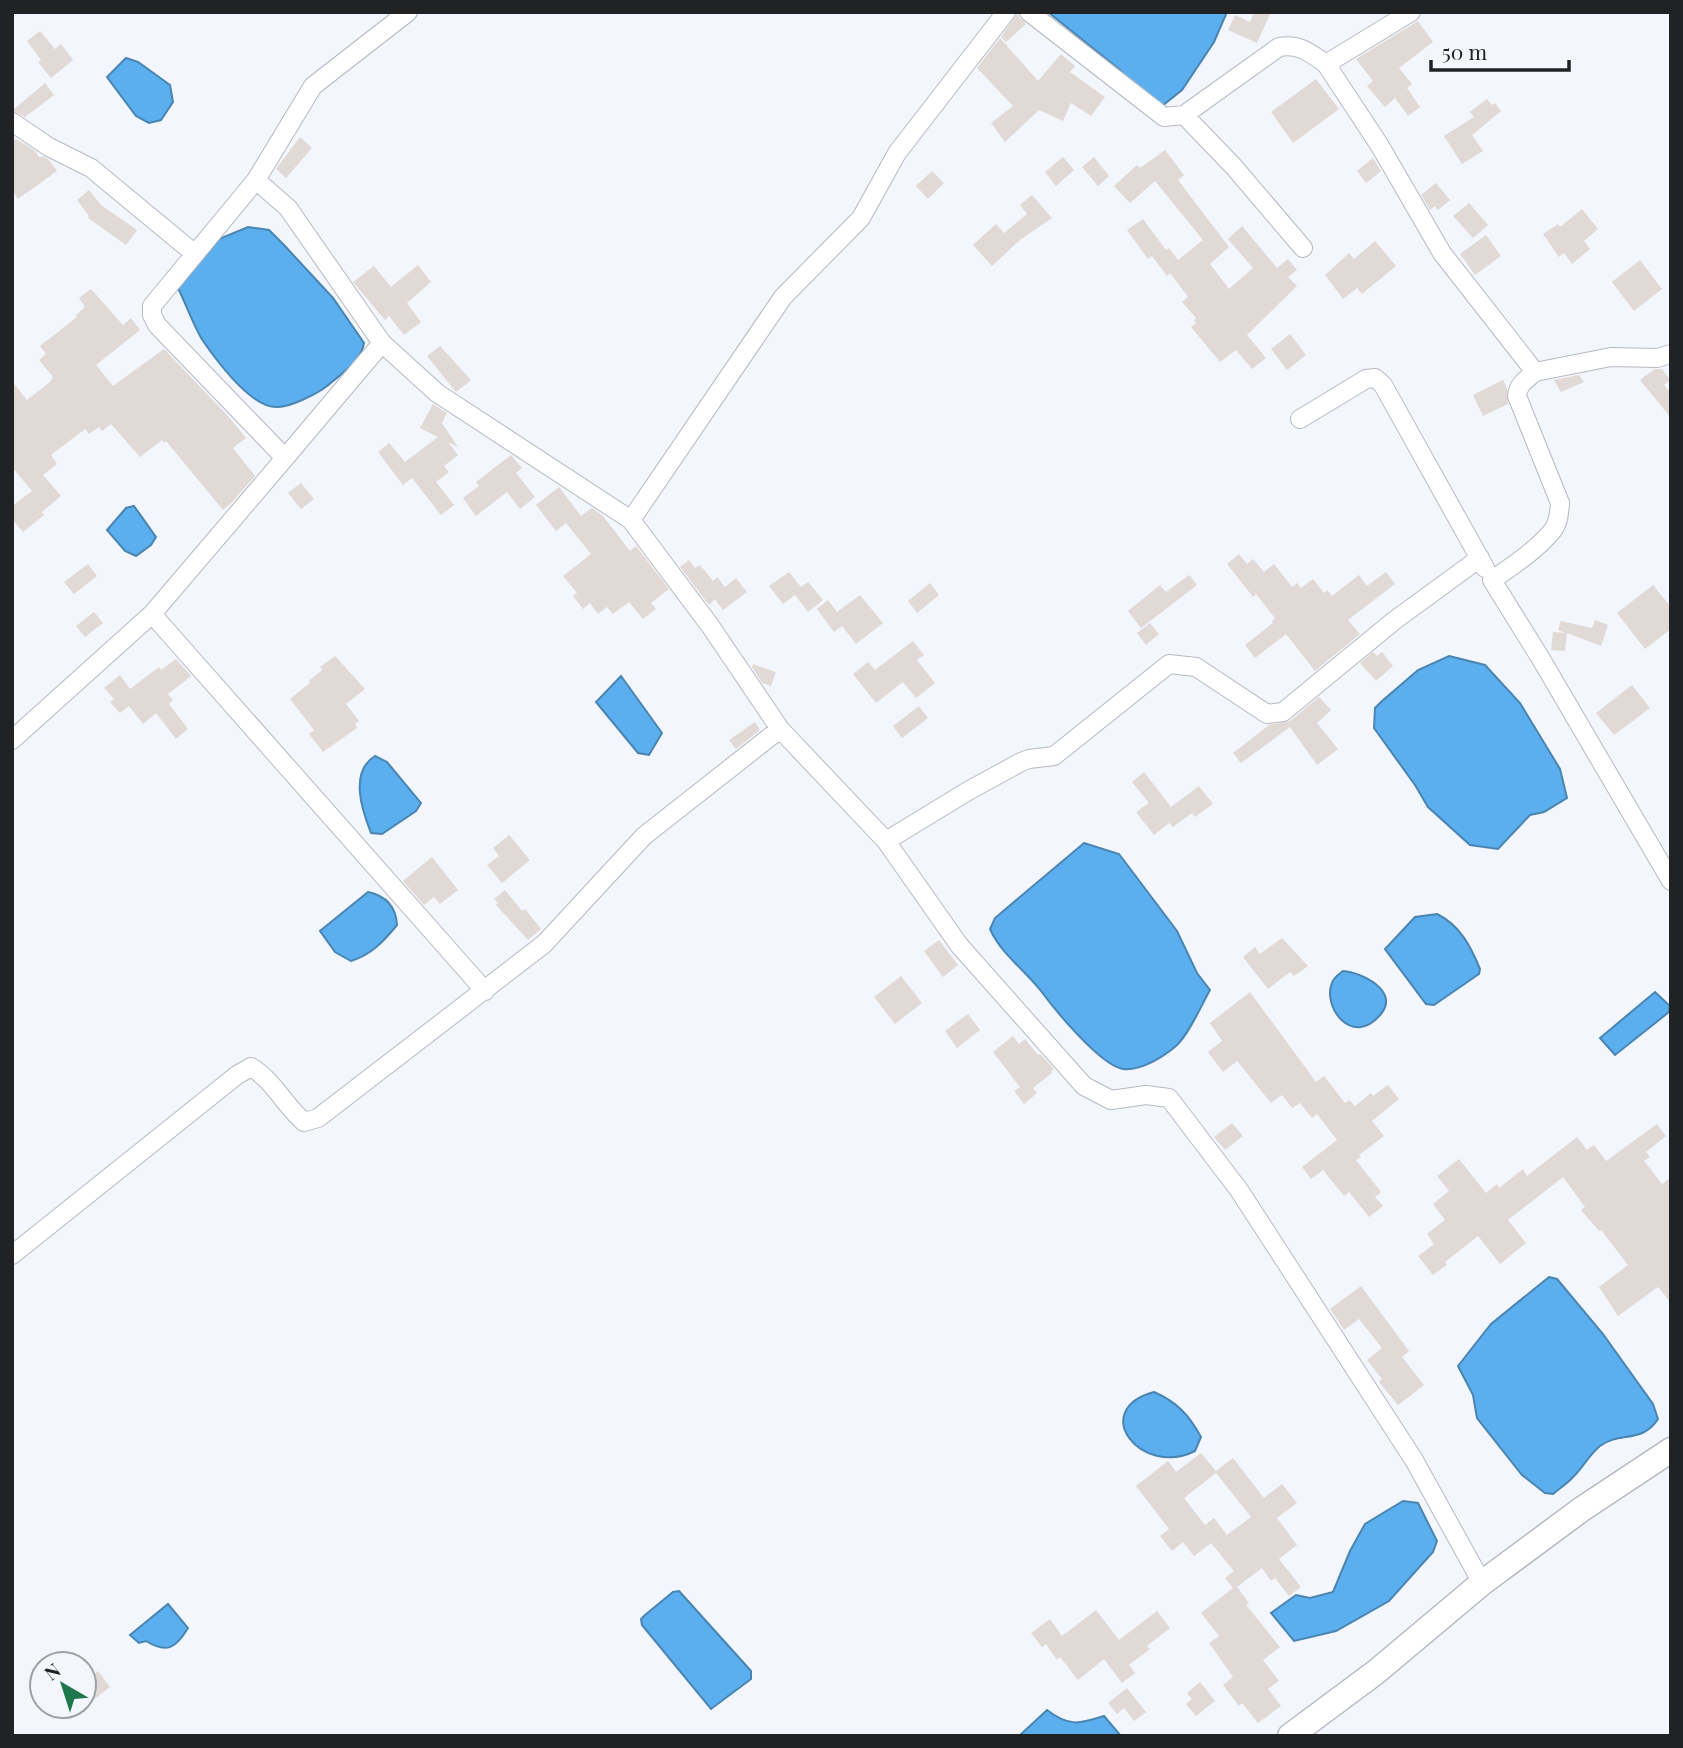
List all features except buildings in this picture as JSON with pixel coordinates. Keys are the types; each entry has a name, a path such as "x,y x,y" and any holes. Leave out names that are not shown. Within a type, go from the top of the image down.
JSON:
{"main road":[{"path":"1290,1736 1376,1672 1482,1583 1634,1473 1671,1450"}],"street":[{"path":"285,458 156,325 152,306 256,180 313,86 408,12"},
{"path":"631,520 783,298 861,218 897,153 1006,12"},
{"path":"1029,12 1164,117 1184,115 1279,47 1293,44 1326,64 1380,146 1442,253 1535,373"},
{"path":"1326,64 1410,12"},
{"path":"1184,115 1234,167 1303,248"},
{"path":"12,122 49,146 91,168 195,254"},
{"path":"256,180 288,208 382,343 437,393 631,520 711,627 780,729 886,841 958,945 1084,1086 1111,1100 1146,1095 1169,1097 1239,1190 1415,1460 1482,1583"},
{"path":"12,740 152,614 382,343"},
{"path":"1492,580 1516,564 1553,530 1559,517 1560,503 1517,396 1521,384 1535,373 1611,357 1657,358 1671,354"},
{"path":"1300,419 1366,379 1375,378 1382,384 1492,580 1671,881"},
{"path":"886,841 1021,762 1029,758 1054,756 1169,664 1196,667 1267,714 1283,712 1395,620 1480,558"},
{"path":"152,614 485,991"},
{"path":"12,1255 237,1075 251,1067 262,1074 291,1111 304,1122 317,1118 544,944 644,836 780,729"}],"water":[{"path":"1048,12 1227,12 1214,42 1182,90 1162,106 1139,93 1120,70"},
{"path":"126,58 138,62 170,85 173,102 161,120 149,123 136,116 107,77"},
{"path":"248,227 269,230 284,245 333,298 364,343 355,362 327,386 303,400 278,407 268,406 257,400 226,371 200,336 178,288 219,239"},
{"path":"134,506 156,537 151,545 136,556 125,551 107,530 126,508"},
{"path":"1449,656 1485,665 1520,703 1560,769 1567,798 1544,812 1530,815 1498,849 1470,845 1428,807 1374,728 1375,708 1382,701 1418,670"},
{"path":"621,676 662,733 649,755 638,753 596,702"},
{"path":"375,756 387,762 421,803 416,811 382,834 371,833 360,792 362,772"},
{"path":"1084,843 1119,854 1177,931 1197,973 1210,990 1181,1041 1158,1059 1137,1068 1123,1069 1113,1065 1091,1048 1007,954 990,929 995,918"},
{"path":"368,892 389,903 395,913 397,925 377,947 351,961 335,952 320,931"},
{"path":"1437,914 1458,930 1469,945 1480,969 1479,974 1434,1005 1426,1004 1385,949 1415,917"},
{"path":"1343,971 1359,975 1376,984 1386,998 1386,1006 1370,1024 1350,1026 1335,1012 1330,992 1334,979"},
{"path":"1655,992 1670,1006 1669,1012 1615,1055 1600,1038"},
{"path":"1549,1277 1557,1279 1603,1334 1653,1404 1658,1419 1645,1432 1615,1439 1600,1446 1572,1479 1553,1494 1545,1493 1522,1475 1477,1418 1473,1395 1458,1366 1491,1324"},
{"path":"1154,1392 1176,1405 1192,1422 1201,1437 1195,1451 1175,1457 1157,1456 1141,1449 1130,1438 1124,1426 1125,1413 1135,1401"},
{"path":"1403,1501 1418,1503 1437,1541 1433,1552 1389,1601 1336,1631 1294,1641 1271,1613 1296,1595 1310,1598 1333,1592 1365,1524"},
{"path":"679,1591 751,1671 751,1679 711,1709 642,1625 641,1619 645,1615 673,1592"},
{"path":"168,1604 188,1628 175,1644 165,1648 146,1641 139,1643 130,1635"},
{"path":"1047,1710 1062,1719 1074,1722 1104,1716 1121,1736 1019,1736"}]}
